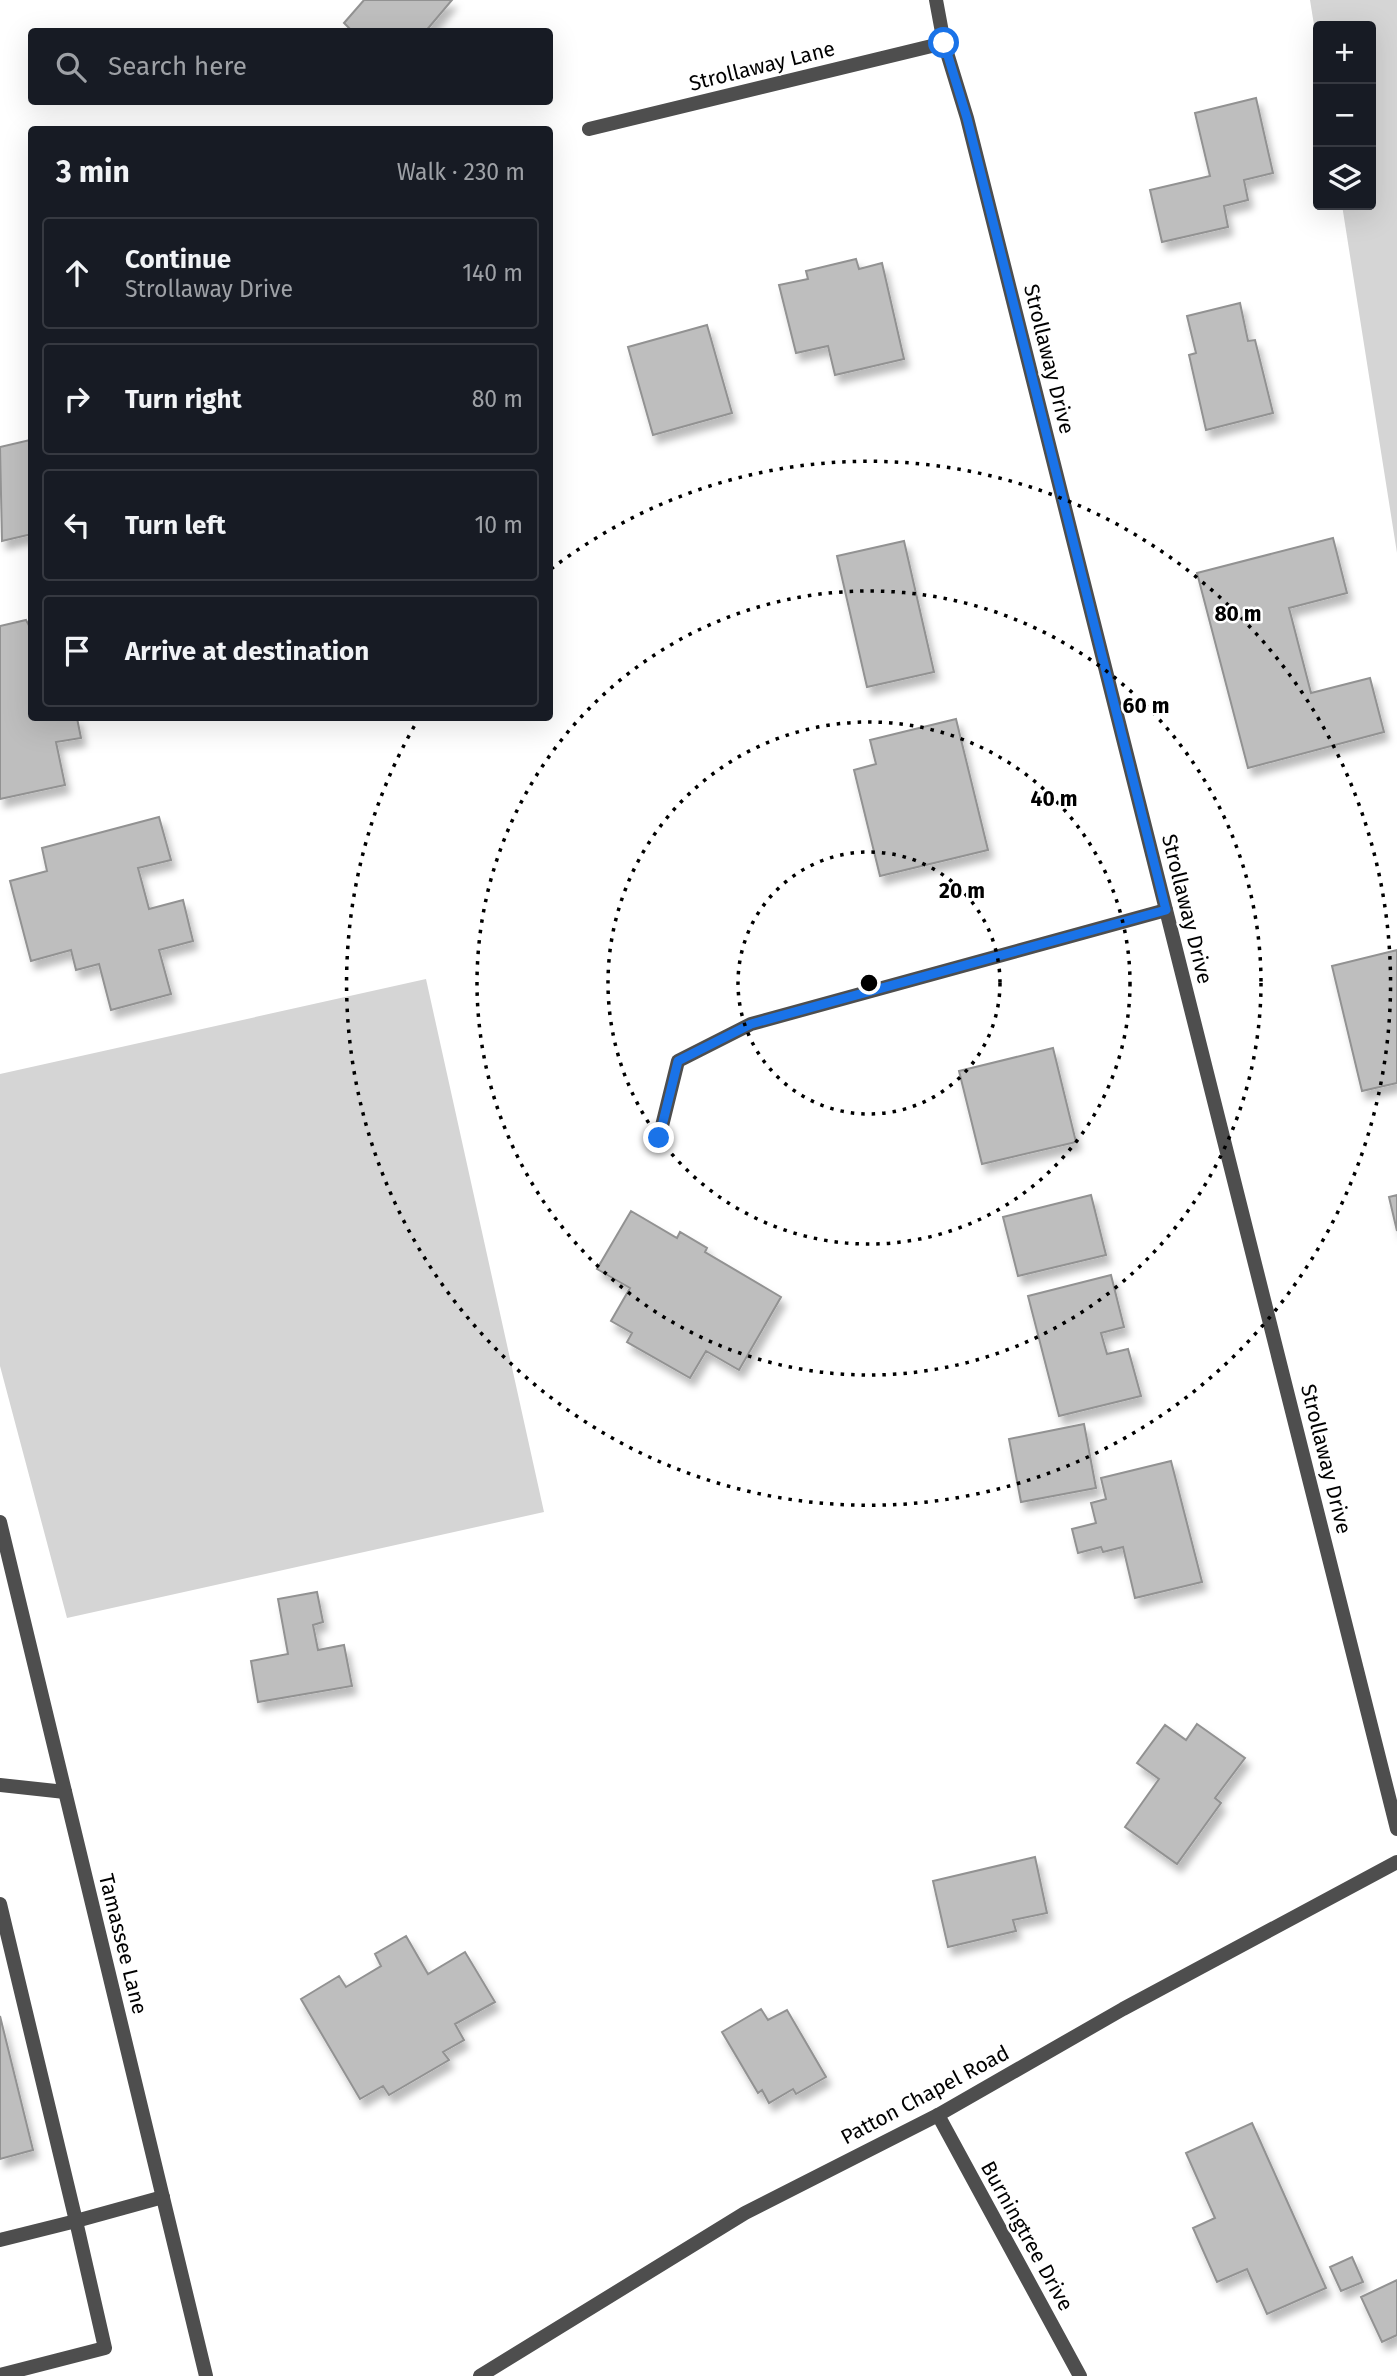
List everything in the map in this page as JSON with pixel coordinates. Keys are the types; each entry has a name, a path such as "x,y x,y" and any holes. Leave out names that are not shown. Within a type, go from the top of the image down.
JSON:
{"street":[{"name":"Strollaway Drive","path":"936,0 944,43 970,132 1397,1829"},
{"name":"Strollaway Lane","path":"589,129 944,43"},
{"path":"659,1138 678,1061 751,1024 1166,910"},
{"name":"Tamassee Lane","path":"0,1521 206,2376"},
{"path":"0,1785 65,1793"},
{"name":"Patton Chapel Road","path":"480,2376 745,2213 937,2115 1123,2009 1397,1862"},
{"path":"0,1904 104,2348 0,2375"},
{"name":"Burningtree Drive","path":"937,2115 1080,2376"},
{"path":"0,2240 163,2197"}],"shaded area":[{"path":"1310,0 1397,0 1397,553 1343,210 1376,210 1376,21 1313,21"},
{"path":"426,979 544,1512 67,1618 0,1366 0,1074"}],"building":[{"path":"364,0 452,0 428,28 349,28 344,23"},
{"path":"1256,98 1273,173 1244,180 1248,200 1224,206 1228,227 1162,242 1150,190 1210,176 1195,113"},
{"path":"856,259 859,269 882,263 904,359 835,375 828,346 796,353 779,285 808,279 806,271"},
{"path":"1240,303 1248,341 1255,340 1273,413 1206,430 1189,355 1196,353 1187,316"},
{"path":"707,325 732,413 653,435 628,347"},
{"path":"28,440 28,535 2,541 0,447"},
{"path":"1333,538 1347,593 1289,608 1311,693 1370,678 1384,732 1248,768 1197,573"},
{"path":"904,541 934,672 867,687 837,556"},
{"path":"26,620 28,624 28,721 78,721 81,738 56,742 65,785 0,799 0,626"},
{"path":"956,719 988,850 880,876 854,770 876,764 870,740"},
{"path":"159,817 171,860 138,868 149,909 183,900 193,941 159,950 171,994 111,1010 99,964 76,970 71,950 31,961 10,881 47,871 42,848"},
{"path":"1397,950 1397,1083 1362,1091 1332,966"},
{"path":"1053,1048 1076,1142 982,1164 959,1071"},
{"path":"1091,1195 1106,1255 1018,1276 1003,1217"},
{"path":"1397,1195 1397,1231 1389,1197"},
{"path":"631,1211 677,1238 680,1232 707,1248 705,1252 781,1297 739,1370 706,1351 690,1378 627,1342 632,1333 611,1321 630,1288 597,1269"},
{"path":"1111,1275 1124,1327 1101,1333 1107,1354 1128,1349 1141,1396 1059,1416 1028,1296"},
{"path":"1084,1424 1096,1488 1021,1502 1009,1439"},
{"path":"1171,1461 1202,1582 1135,1598 1123,1547 1103,1552 1101,1547 1078,1553 1072,1529 1096,1523 1091,1503 1106,1499 1101,1478"},
{"path":"317,1592 323,1622 313,1625 318,1650 344,1645 352,1686 258,1702 251,1661 288,1654 278,1599"},
{"path":"1197,1724 1245,1758 1215,1798 1221,1803 1177,1864 1125,1827 1159,1779 1137,1763 1165,1725 1186,1740"},
{"path":"1035,1857 1047,1913 1013,1920 1016,1931 948,1947 933,1881"},
{"path":"406,1936 428,1974 465,1952 495,2002 455,2024 464,2040 443,2052 449,2060 389,2095 383,2086 360,2099 301,1999 339,1976 346,1987 381,1966 375,1954"},
{"path":"761,2009 768,2020 787,2010 826,2077 796,2094 793,2089 769,2103 762,2090 758,2093 722,2032"},
{"path":"0,2016 33,2150 0,2159"},
{"path":"1252,2123 1326,2288 1267,2314 1247,2269 1217,2282 1193,2228 1215,2218 1186,2153"},
{"path":"1352,2257 1363,2282 1341,2291 1330,2267"},
{"path":"1397,2280 1397,2335 1382,2342 1361,2297"}],"route":[{"path":"659,1138 678,1061 751,1024 1166,910 967,118 944,43"}]}
